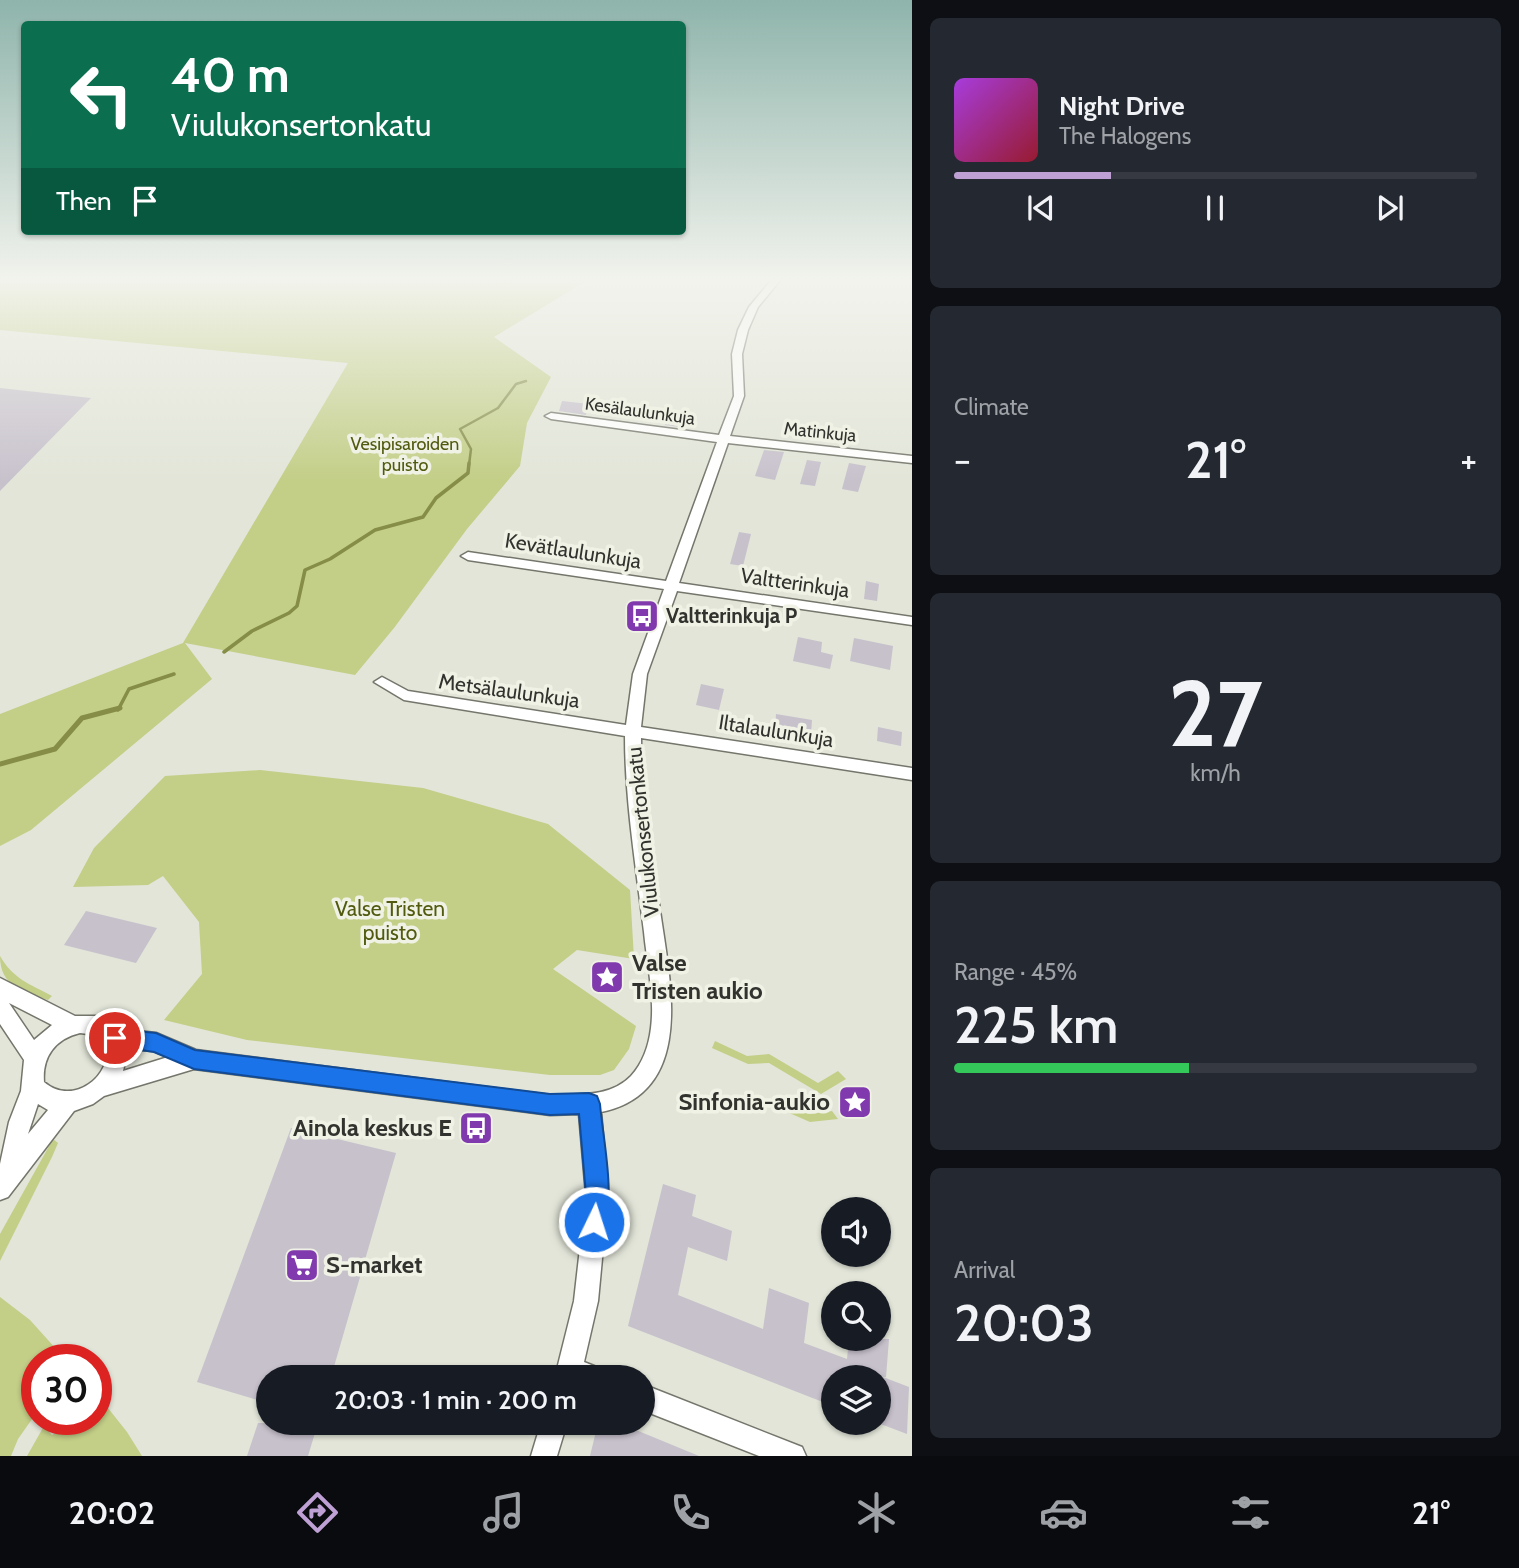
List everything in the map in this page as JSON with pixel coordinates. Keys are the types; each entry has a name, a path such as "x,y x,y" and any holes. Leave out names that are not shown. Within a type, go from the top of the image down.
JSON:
{"street":[{"name":"Viulukonsertonkatu","path":"115,1038 156,1042 194,1059 550,1105 589,1104 616,1098 632,1090 655,1056 661,1027 658,972 635,779 633,730 640,674 739,396 741,387 737,369 739,346"},
{"name":"Kesälaulunkuja","path":"551,416 723,439"},
{"name":"Matinkuja","path":"723,439 912,460"},
{"name":"Kevätlaulunkuja","path":"468,556 672,587"},
{"name":"Valtterinkuja","path":"672,587 912,621"},
{"name":"Metsälaulunkuja","path":"382,682 404,695 414,697 633,730"},
{"name":"Iltalaulunkuja","path":"633,730 912,774"},
{"path":"0,987 22,1001 74,1025"},
{"path":"0,1007 35,1058"},
{"path":"5,1182 20,1123 33,1086 35,1058 46,1040 58,1031 74,1025 96,1025 108,1030 115,1038 117,1063 102,1087 85,1098 67,1103 44,1099 33,1086"},
{"name":"Viulukonsertonkatu","path":"102,1087 194,1059"},
{"path":"5,1182 48,1131 67,1103"},
{"path":"577,1365 597,1195 589,1104"},
{"path":"655,1403 793,1456"},
{"path":"544,1456 550,1435"}],"green space":[{"name":"Vesipisaroiden puisto","path":"168,346 507,346 551,377 527,423 520,466 467,529 394,628 355,675 185,643 212,679 31,830 0,846 0,714 183,643 348,363"},
{"name":"Valse Tristen puisto","path":"260,770 423,788 548,824 630,890 634,959 577,950 553,969 636,1026 629,1049 614,1070 600,1075 550,1075 247,1040 164,1020 202,974 199,922 163,876 148,885 73,887 94,848 165,776"},
{"path":"0,956 16,976 52,996 48,1000 14,986 4,974"},
{"path":"715,1041 747,1056 769,1054 818,1083 838,1071 846,1079 821,1094 769,1063 748,1064 712,1048"},
{"path":"775,1099 809,1114 832,1111 838,1119 810,1122 771,1105"},
{"path":"53,1139 58,1143 52,1157 0,1261 0,1234"},
{"path":"0,1297 30,1320 52,1344 21,1344 21,1435 11,1456 0,1456"},
{"path":"112,1413 142,1456 27,1456 39,1435 112,1435"}],"building":[{"path":"0,388 91,398 0,491"},
{"path":"562,401 589,404 586,415 559,411"},
{"path":"669,413 690,415 687,428 665,425"},
{"path":"764,450 784,452 775,480 755,476"},
{"path":"807,460 821,462 815,486 800,484"},
{"path":"849,463 866,466 858,492 842,489"},
{"path":"739,532 751,534 743,566 730,564"},
{"path":"752,570 793,580 788,592 747,582"},
{"path":"866,581 879,584 877,601 864,599"},
{"path":"798,637 822,642 821,652 833,655 830,669 793,661"},
{"path":"854,638 893,646 890,670 850,661"},
{"path":"701,684 724,689 719,710 696,705"},
{"path":"776,714 812,720 811,734 802,732 802,736 775,731"},
{"path":"878,727 902,732 901,746 877,741"},
{"path":"86,911 157,928 136,963 64,945"},
{"name":"S-market","path":"291,1128 396,1153 334,1365 256,1365 256,1399 197,1382"},
{"path":"663,1184 696,1195 692,1216 732,1231 727,1261 688,1247 678,1295 763,1329 769,1288 809,1303 804,1343 847,1359 848,1351 888,1351 887,1365 821,1365 821,1401 628,1326"},
{"path":"891,1380 909,1387 907,1434 891,1428"},
{"path":"256,1429 256,1435 314,1435 308,1456 247,1456"},
{"path":"595,1435 648,1435 699,1456 590,1456"}],"waterway":[{"path":"469,465 471,449 460,429 498,408 516,384 526,381"},
{"path":"224,652 252,631 289,613 297,606 305,570 330,559 375,530 423,517 436,498 468,473 469,463"},
{"path":"119,708 129,689 174,674"},
{"path":"0,764 55,749 82,718 119,708"}],"place":[{"name":"Valtterinkuja P","path":"642,616"},
{"name":"Valse Tristen aukio","path":"607,977"},
{"name":"Sinfonia-aukio","path":"855,1102"},
{"name":"Ainola keskus E","path":"476,1128"},
{"name":"S-market","path":"302,1265"}],"route":[{"path":"115,1038 156,1042 194,1059 219,1063 550,1105 589,1104 596,1170 594,1222"}]}
